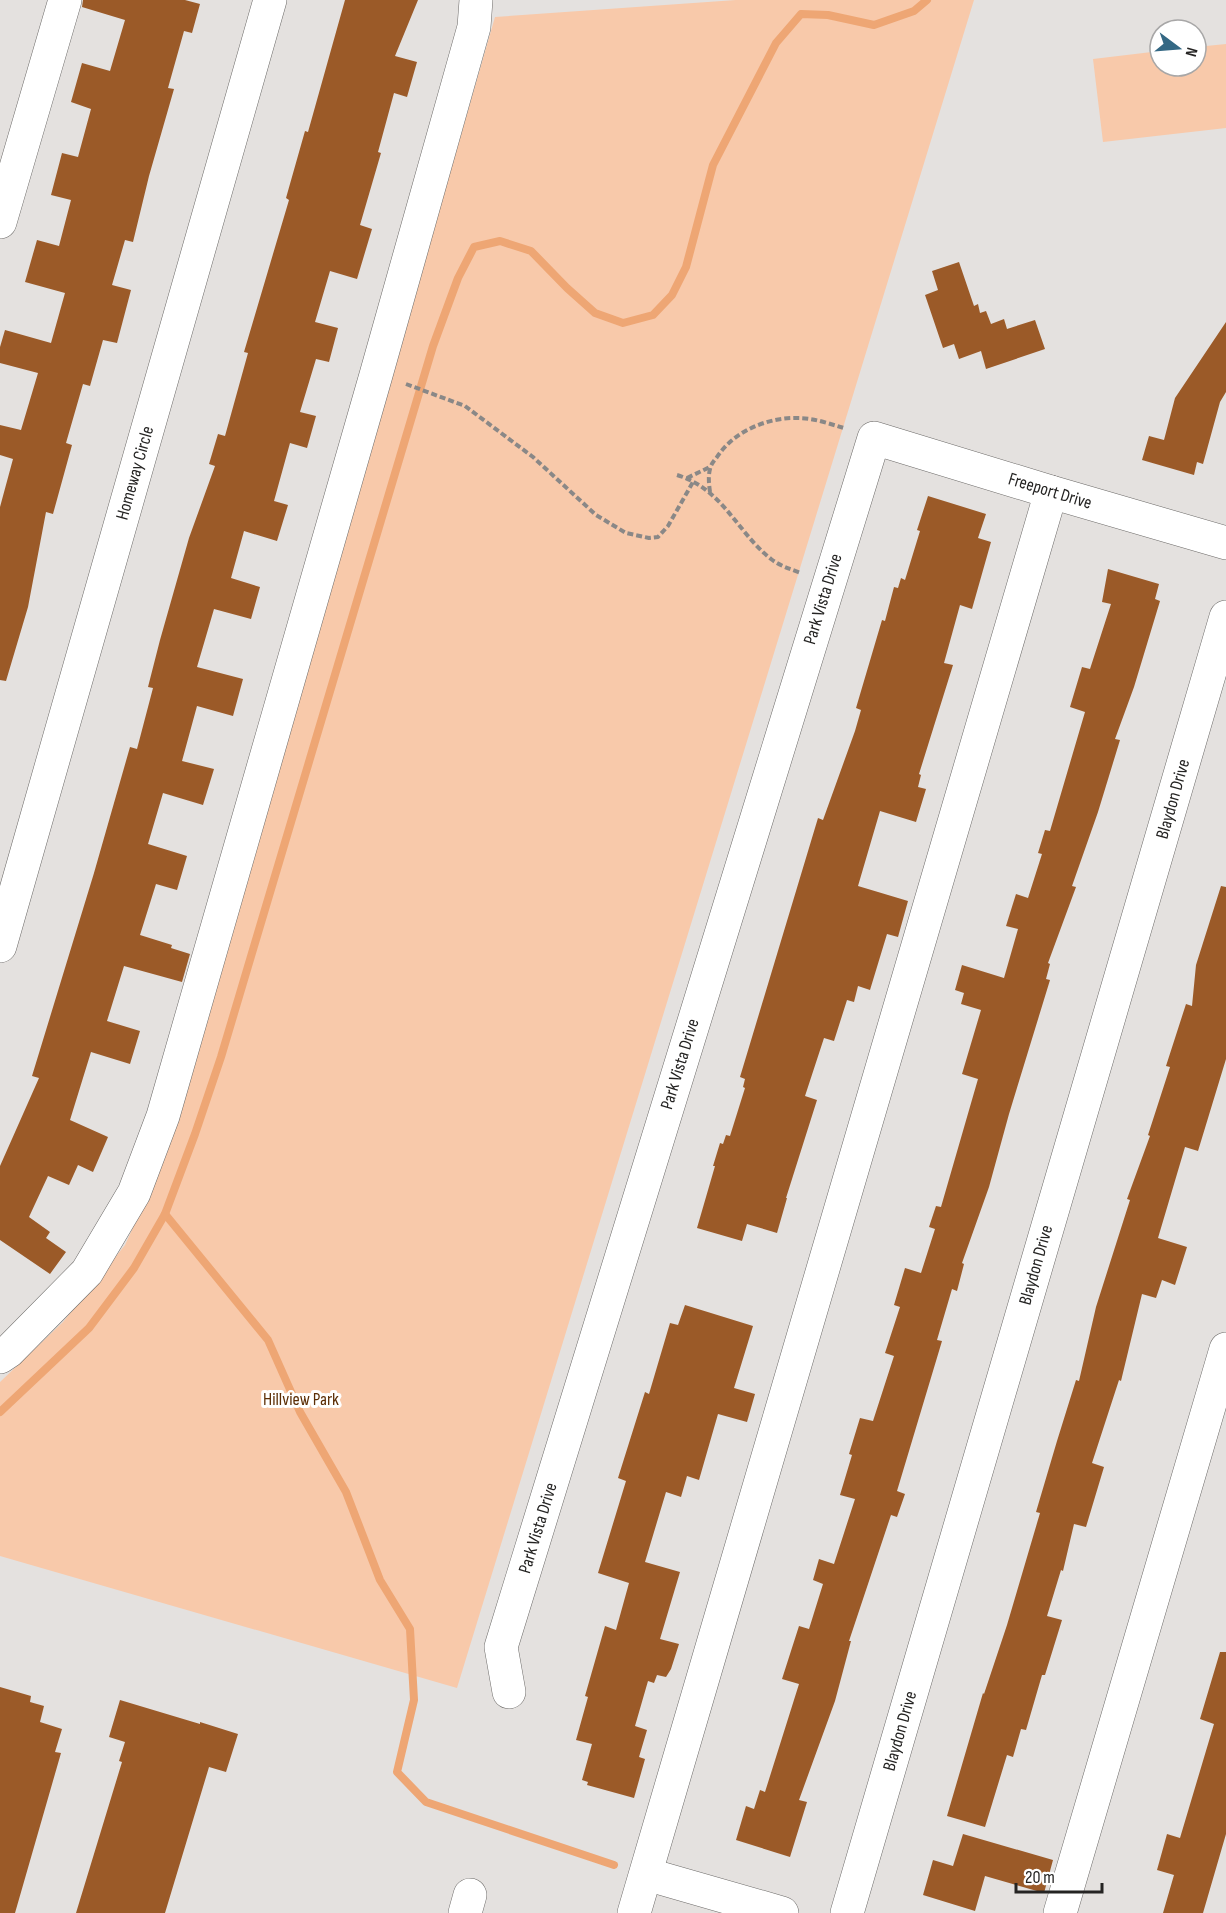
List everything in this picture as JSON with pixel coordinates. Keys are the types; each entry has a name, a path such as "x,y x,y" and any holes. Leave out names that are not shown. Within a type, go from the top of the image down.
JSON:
{"street":[{"path":"0,222 65,0"},
{"name":"Homeway Circle","path":"0,946 270,0"},
{"path":"0,1358 87,1272 134,1193 163,1116 471,39 476,0"},
{"name":"Freeport Drive","path":"874,438 1226,543"},
{"name":"Park Vista Drive","path":"509,1692 501,1647 874,438"},
{"path":"634,1913 1051,492"},
{"name":"Blaydon Drive","path":"847,1913 1226,617"},
{"path":"1060,1913 1226,1349"},
{"path":"646,1874 782,1913"}],"path":[{"path":"407,384 458,403 486,420 533,457 596,515 626,533 649,538 658,537 668,525 693,482"},
{"path":"710,492 710,467 732,440 760,424 778,419 799,418 825,422"},
{"path":"686,478 710,467"},
{"path":"677,476 686,478 710,492 772,560 786,568 828,583"}],"green space":[{"name":"Hillview Park","path":"736,0 974,0 457,1688 0,1556 0,1382 63,1322 125,1245 166,1155 495,17"},
{"path":"1226,44 1226,128 1103,142 1093,59 1148,52 1148,78 1208,78 1208,46"}],"building":[{"path":"83,0 185,0 200,4 192,33 184,31 168,88 174,89 133,242 125,240 112,285 131,290 117,343 103,340 90,386 83,384 66,443 72,445 53,514 46,512 28,607 6,681 0,680 0,507 13,459 0,455 0,425 21,430 38,373 0,363 0,347 5,330 51,343 65,293 25,282 37,240 59,246 71,200 51,195 62,153 78,157 91,109 71,102 82,63 110,71 125,20 82,7"},
{"path":"345,0 418,0 395,56 417,62 407,97 394,93 378,152 381,153 360,225 372,229 357,279 330,271 315,322 338,328 329,362 316,359 300,412 316,416 307,448 290,443 274,501 288,505 277,541 244,531 231,578 260,587 251,619 214,609 197,667 243,679 233,716 197,706 182,761 214,769 203,805 163,793 148,844 187,856 177,890 156,884 140,935 172,945 171,948 190,954 182,982 124,966 107,1021 140,1031 130,1064 91,1052 70,1120 108,1137 93,1172 78,1165 69,1185 48,1176 29,1217 50,1232 46,1238 66,1252 50,1274 0,1240 0,1166 39,1078 32,1076 130,747 137,749 153,688 148,687 160,640 189,538 215,466 209,464 218,434 225,436 248,353 244,352 289,200 286,198 305,131 308,132"},
{"path":"959,262 974,306 978,304 980,313 986,311 991,324 1004,319 1007,329 1035,320 1045,349 986,369 981,351 959,359 954,344 943,348 925,295 938,290 932,271"},
{"path":"1226,322 1226,392 1220,402 1203,464 1197,462 1194,475 1142,460 1149,436 1164,440 1175,398"},
{"path":"928,496 986,514 978,538 991,542 972,609 960,605 944,663 953,665 919,774 921,775 918,787 926,789 916,822 880,811 858,886 908,901 898,937 887,934 870,990 858,986 854,1002 847,1000 834,1041 824,1038 805,1096 817,1100 777,1233 747,1224 742,1241 697,1228 720,1143 723,1144 726,1135 730,1136 745,1088 743,1087 745,1079 740,1077 818,818 823,820 855,731 861,710 856,708 882,620 885,621 894,587 898,588 901,578 905,580"},
{"path":"1108,569 1159,584 1155,599 1160,601 1134,687 1115,739 1120,740 1072,886 1076,887 1048,963 1050,964 1046,979 1050,980 989,1187 962,1263 964,1264 957,1291 952,1289 937,1340 942,1341 897,1491 905,1494 897,1517 891,1515 849,1641 851,1641 835,1701 799,1800 807,1802 790,1857 736,1840 746,1806 754,1809 760,1790 765,1792 799,1684 782,1679 799,1626 809,1629 823,1584 813,1580 819,1559 834,1564 855,1499 840,1495 852,1455 849,1454 860,1418 873,1421 894,1356 885,1353 900,1307 894,1305 905,1268 921,1273 935,1229 929,1227 936,1206 941,1207 978,1079 962,1074 981,1010 961,1004 964,993 955,990 962,965 1004,978 1018,929 1006,926 1016,894 1028,898 1042,854 1038,853 1045,830 1050,831 1085,712 1070,707 1082,667 1090,669 1111,604 1102,602"},
{"path":"1221,886 1226,887 1226,1059 1198,1151 1185,1147 1158,1238 1187,1247 1175,1285 1162,1280 1156,1298 1142,1294 1121,1381 1119,1380 1092,1463 1104,1467 1086,1527 1074,1524 1063,1571 1061,1570 1047,1616 1062,1620 1045,1675 1042,1675 1026,1730 1021,1729 1013,1757 1007,1755 985,1827 947,1816 1040,1513 1036,1512 1057,1441 1076,1380 1079,1381 1096,1307 1130,1200 1127,1199 1150,1136 1148,1135 1170,1067 1166,1066 1186,1004 1192,1006 1196,965"},
{"path":"685,1305 753,1326 734,1388 755,1394 747,1422 718,1414 699,1480 687,1476 681,1497 666,1492 645,1562 680,1572 660,1639 679,1644 666,1677 657,1675 654,1683 648,1681 635,1726 647,1730 639,1757 645,1759 634,1798 587,1785 588,1782 582,1780 592,1744 576,1740 588,1697 585,1696 605,1626 616,1630 629,1583 598,1573 626,1481 618,1478 645,1392 649,1394 670,1323 678,1325"},
{"path":"1220,1652 1226,1652 1226,1834 1203,1913 1163,1913 1174,1875 1157,1870 1167,1834 1180,1838 1214,1724 1200,1719"},
{"path":"0,1687 31,1696 30,1702 44,1706 40,1722 62,1729 55,1752 61,1753 15,1913 0,1913"},
{"path":"120,1700 238,1734 226,1772 209,1767 165,1913 76,1913 122,1762 119,1761 125,1742 109,1737"},
{"path":"963,1834 1053,1860 1044,1893 985,1876 975,1911 923,1895 933,1860 953,1866"}],"waterway":[{"path":"0,1412 89,1328 134,1268 165,1214 221,1057 433,346 458,278 474,247 500,241 531,251 595,313 623,323 653,315 672,295 686,267 713,165 776,43 801,14 828,15 874,25 914,11 927,0"},
{"path":"165,1214 268,1340 300,1412 346,1492 380,1580 410,1629 414,1700 397,1772 426,1802 614,1865"}]}
